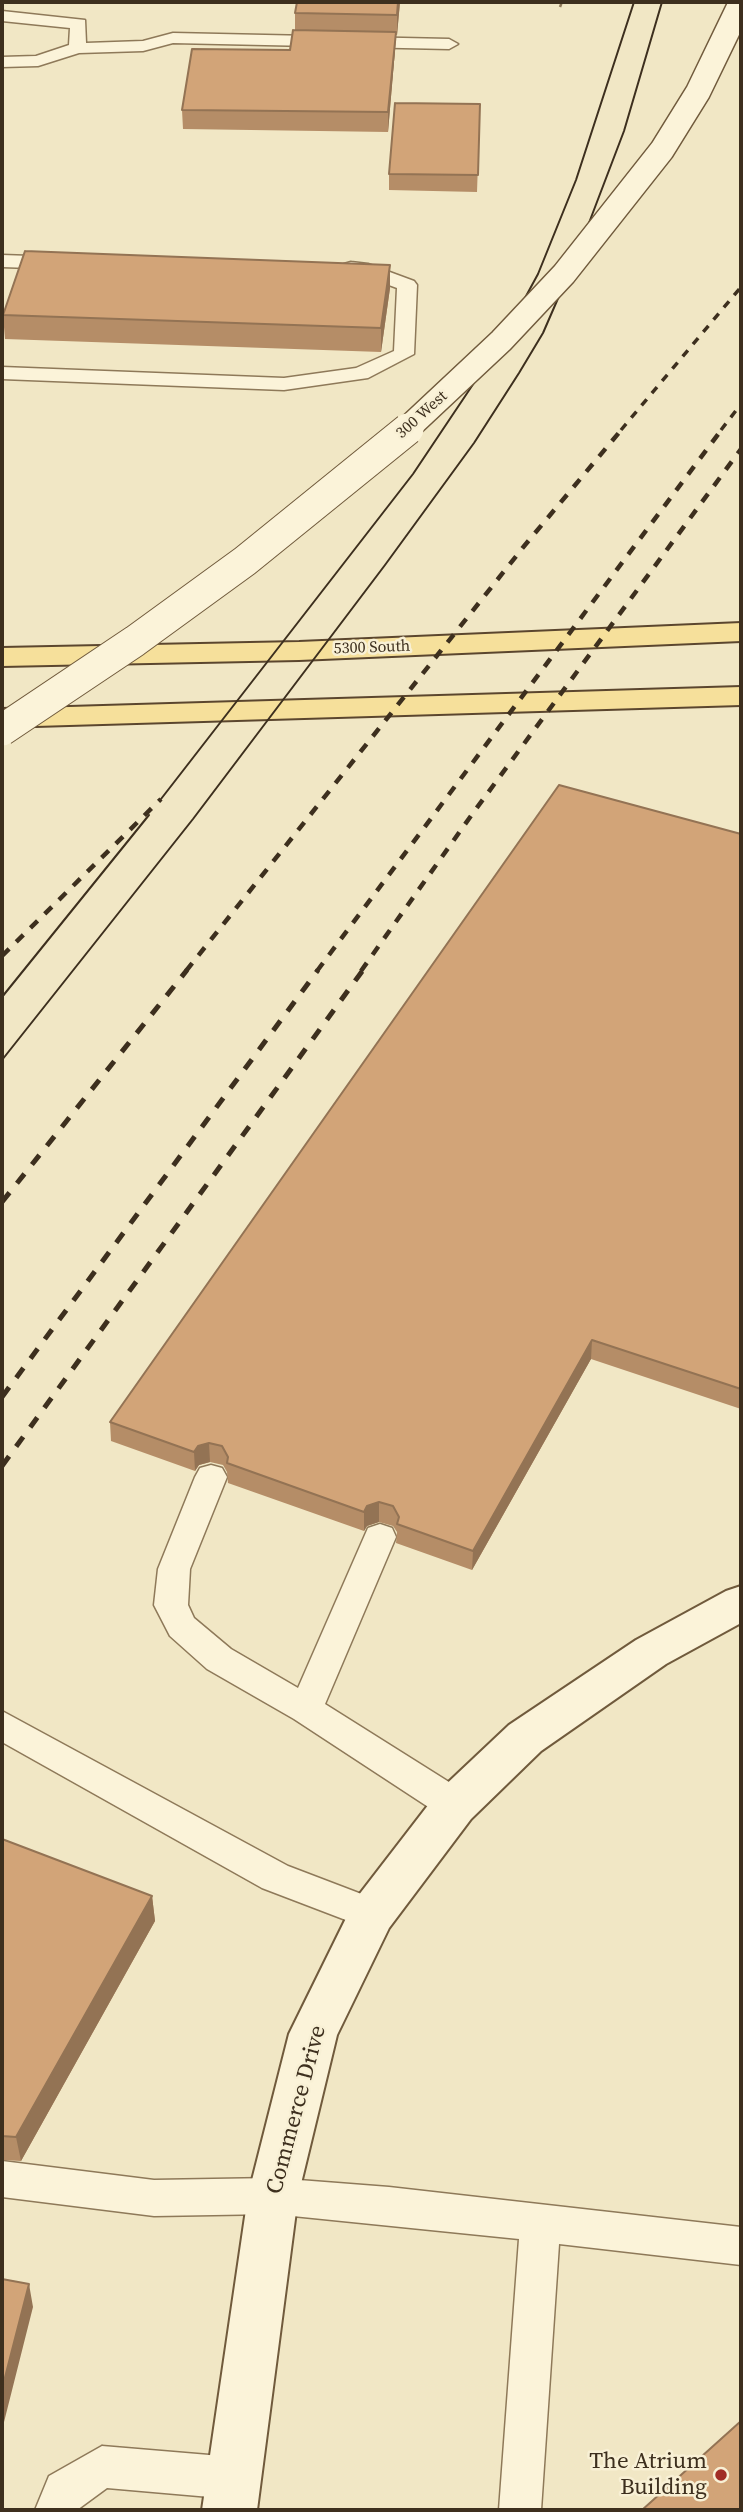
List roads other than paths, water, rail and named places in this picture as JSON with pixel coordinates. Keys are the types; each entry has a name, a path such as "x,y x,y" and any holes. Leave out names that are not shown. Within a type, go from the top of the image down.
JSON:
{"main road":[{"name":"5300 South","path":"2,657 299,651 741,632"},
{"path":"2,718 741,696"}],"street":[{"name":"300 West","path":"2,730 135,641 256,553 362,468 501,341 565,274 662,150 698,92 741,3"},
{"name":"Commerce Drive","path":"231,2494 273,2196 313,2034 372,1914 455,1805 525,1738 651,1651 741,1603"}],"lane":[{"path":"2,16 79,24 77,48"},
{"path":"2,62 38,61 77,48 143,46 173,38 449,44"},
{"path":"2,261 82,264"},
{"path":"2,373 284,384 361,374 404,354 407,285 361,268 334,268"},
{"path":"211,1477 174,1569 171,1605 182,1628 219,1659 306,1709 455,1805"},
{"path":"306,1709 380,1537"},
{"path":"2,1725 275,1877 372,1914"},
{"path":"2,2179 154,2198 273,2196 741,2246"},
{"path":"520,2510 540,2224"},
{"path":"56,2510 64,2491 103,2467 231,2494"}],"tram line":[{"path":"161,799 413,474 500,344 538,274 576,180 634,2"},
{"path":"2,1060 193,819 385,565 474,443 519,373 543,333 576,257 624,131 662,2"},
{"path":"2,997 149,815"}],"railway":[{"path":"621,430 741,287"},
{"path":"721,430 741,404"},
{"path":"186,971 525,545 622,429"},
{"path":"317,971 722,429"},
{"path":"361,971 473,813 741,449"},
{"path":"2,956 161,799"},
{"path":"2,1202 187,970"},
{"path":"2,1397 318,970"},
{"path":"2,1466 363,970"}],"place":[{"name":"The Atrium Building","path":"721,2475"}]}
